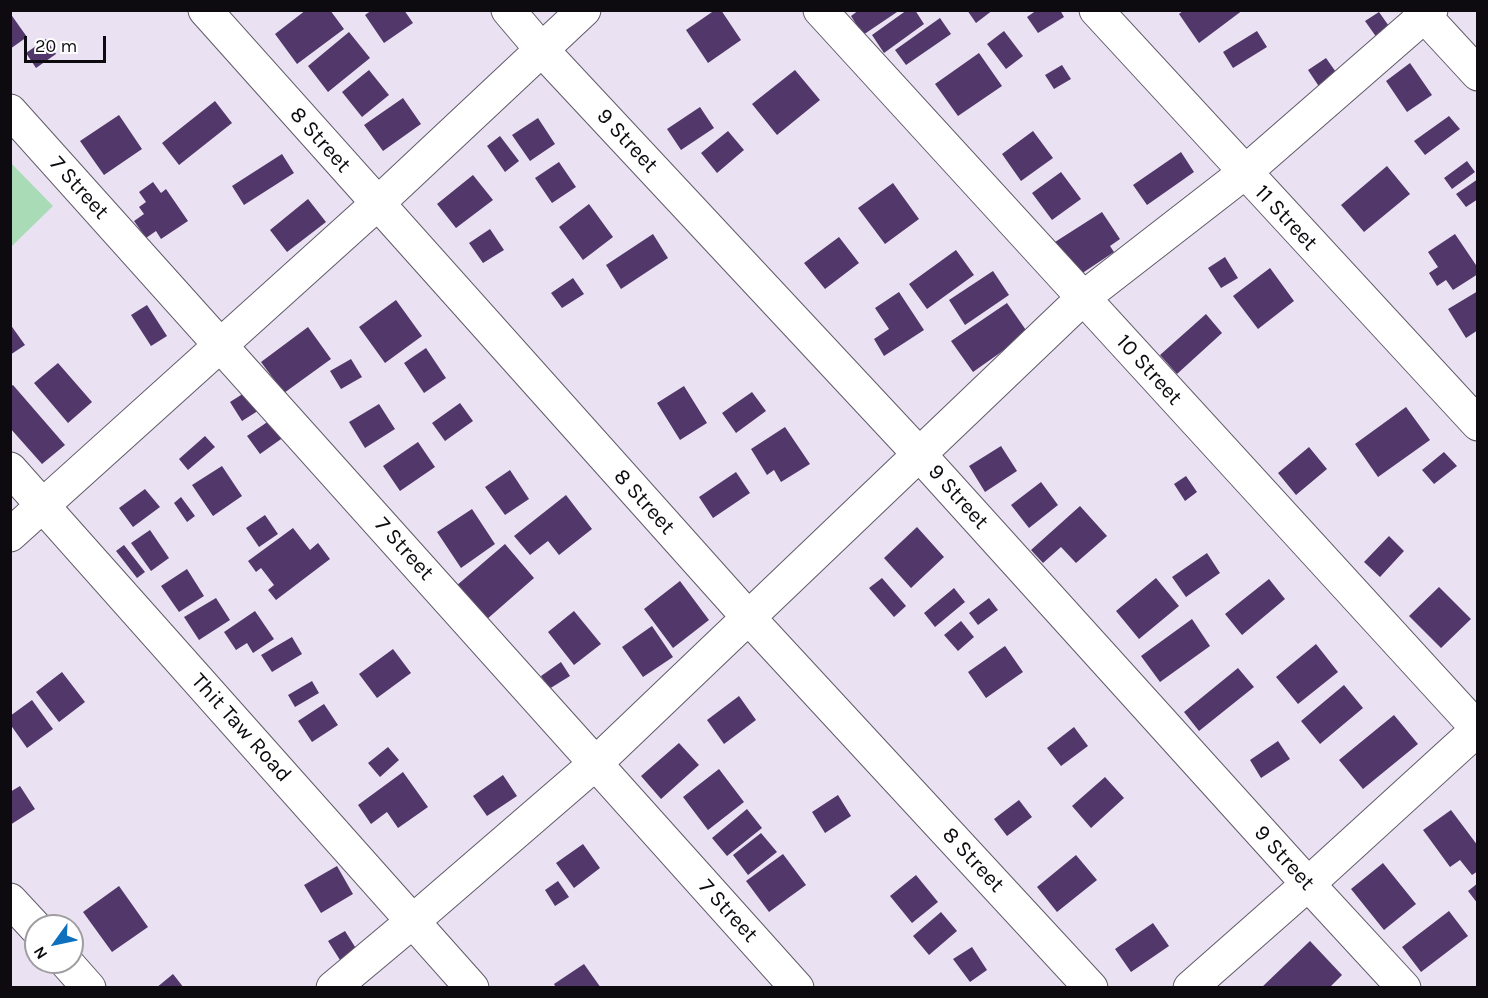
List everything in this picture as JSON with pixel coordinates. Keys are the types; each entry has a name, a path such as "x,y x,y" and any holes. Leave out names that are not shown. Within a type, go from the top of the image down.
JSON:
{"street":[{"name":"8 Street","path":"205,10 748,617 1091,987"},
{"name":"9 Street","path":"508,10 542,50 920,454 1308,884 1404,987"},
{"path":"10,536 377,204 584,10"},
{"name":"10 Street","path":"820,10 1478,729"},
{"name":"11 Street","path":"1096,10 1478,424"},
{"path":"333,987 596,763 1083,298 1244,173 1425,13 1478,74"},
{"name":"7 Street","path":"10,111 797,987"},
{"name":"Thit Taw Road","path":"10,469 472,987"},
{"path":"1190,987 1308,884 1478,729"},
{"path":"10,900 24,915"},
{"path":"77,974 89,987"}],"green space":[{"path":"11,163 53,206 11,247"}],"building":[{"path":"306,10 330,10 344,29 297,64 275,34"},
{"path":"372,10 404,10 413,23 384,43 365,15"},
{"path":"715,10 721,10 741,40 708,63 686,30"},
{"path":"859,10 900,10 863,35 851,16"},
{"path":"907,10 915,10 924,24 884,53 872,35"},
{"path":"967,10 993,10 976,23"},
{"path":"1037,10 1060,10 1064,17 1038,33 1027,17"},
{"path":"1184,10 1243,10 1199,43 1179,14"},
{"path":"1379,12 1391,29 1377,38 1365,21"},
{"path":"10,13 27,37 10,49"},
{"path":"940,18 951,34 906,65 895,50"},
{"path":"1004,31 1023,56 1006,69 987,44"},
{"path":"1257,31 1267,47 1233,68 1223,52"},
{"path":"349,32 370,58 328,92 308,66"},
{"path":"46,39 56,54 36,68 26,53"},
{"path":"979,53 1002,86 958,116 935,84"},
{"path":"1326,58 1338,75 1320,88 1308,70"},
{"path":"1410,63 1432,95 1407,112 1386,81"},
{"path":"1062,65 1071,79 1054,89 1045,75"},
{"path":"369,70 389,95 362,117 342,92"},
{"path":"795,70 820,100 777,135 752,104"},
{"path":"403,98 421,124 383,151 364,125"},
{"path":"215,101 232,123 179,165 162,143"},
{"path":"700,107 714,128 681,150 667,129"},
{"path":"119,115 142,149 104,175 80,141"},
{"path":"1449,116 1460,129 1425,155 1414,141"},
{"path":"538,118 555,144 530,161 512,135"},
{"path":"728,131 744,150 717,173 701,153"},
{"path":"1033,131 1053,158 1021,181 1002,154"},
{"path":"500,136 519,161 505,172 487,146"},
{"path":"1181,152 1194,172 1147,205 1133,185"},
{"path":"282,154 294,173 244,205 232,186"},
{"path":"1467,161 1475,172 1452,189 1444,178"},
{"path":"559,162 576,187 552,203 535,178"},
{"path":"1387,166 1410,194 1364,232 1341,205"},
{"path":"1061,172 1081,199 1052,220 1032,193"},
{"path":"473,175 493,200 456,228 437,204"},
{"path":"1478,179 1478,199 1466,207 1456,194"},
{"path":"153,182 161,193 166,189 188,221 161,239 156,231 146,238 134,221 144,214 139,207 146,202 139,192"},
{"path":"893,183 919,219 885,244 858,208"},
{"path":"308,199 326,222 287,252 270,230"},
{"path":"589,204 613,237 583,260 559,227"},
{"path":"1102,212 1120,239 1110,246 1114,252 1078,276 1055,242"},
{"path":"490,229 504,250 483,263 469,243"},
{"path":"653,234 668,258 621,289 606,265"},
{"path":"1455,234 1478,268 1478,274 1453,290 1446,280 1437,286 1429,273 1438,267 1428,252"},
{"path":"839,237 859,263 825,289 804,263"},
{"path":"956,250 974,275 927,309 909,284"},
{"path":"1225,257 1238,278 1221,288 1208,268"},
{"path":"1270,268 1294,301 1258,329 1233,296"},
{"path":"993,271 1009,295 965,325 949,300"},
{"path":"573,278 584,294 562,308 551,293"},
{"path":"1478,291 1478,330 1466,338 1448,309"},
{"path":"899,292 924,330 884,356 874,339 889,329 875,308"},
{"path":"396,300 422,336 385,363 359,327"},
{"path":"1007,303 1028,333 973,372 951,341"},
{"path":"147,305 167,336 151,346 131,315"},
{"path":"1206,314 1222,333 1177,374 1160,355"},
{"path":"10,324 25,345 10,355"},
{"path":"308,327 331,359 284,393 261,362"},
{"path":"426,348 446,378 424,393 404,363"},
{"path":"351,359 362,377 341,389 330,371"},
{"path":"58,363 92,402 68,423 34,383"},
{"path":"13,385 65,445 42,464 10,428 10,387"},
{"path":"684,386 707,423 680,440 657,403"},
{"path":"252,388 264,407 242,421 230,402"},
{"path":"752,392 766,411 736,433 722,413"},
{"path":"460,403 473,421 445,441 432,423"},
{"path":"379,404 395,429 365,448 349,422"},
{"path":"1406,407 1430,440 1378,477 1355,444"},
{"path":"279,414 291,432 260,454 247,436"},
{"path":"785,427 810,464 781,482 774,470 767,475 751,449"},
{"path":"205,436 215,447 188,470 179,459"},
{"path":"418,442 435,467 400,491 383,466"},
{"path":"1001,446 1017,471 985,492 969,466"},
{"path":"1309,447 1327,469 1296,495 1278,473"},
{"path":"1444,452 1457,466 1434,484 1422,470"},
{"path":"222,466 242,496 213,516 192,485"},
{"path":"510,470 529,499 505,515 485,487"},
{"path":"736,472 750,493 713,518 699,497"},
{"path":"1186,476 1197,492 1185,501 1174,484"},
{"path":"1041,482 1058,505 1029,528 1011,505"},
{"path":"145,489 160,507 133,527 119,508"},
{"path":"566,495 592,529 559,555 548,541 530,555 514,536"},
{"path":"181,497 195,516 187,522 174,503"},
{"path":"1080,506 1107,536 1076,563 1061,547 1043,563 1031,550"},
{"path":"472,509 495,544 461,568 437,532"},
{"path":"265,515 278,534 259,547 246,528"},
{"path":"917,527 944,557 911,588 884,558"},
{"path":"293,528 310,550 318,543 330,559 276,600 268,590 274,585 261,568 256,572 248,561"},
{"path":"150,530 169,558 151,571 131,543"},
{"path":"1389,536 1404,551 1380,577 1364,562"},
{"path":"505,544 534,578 486,620 456,586"},
{"path":"124,545 145,572 137,578 116,551"},
{"path":"1207,553 1220,573 1186,597 1172,577"},
{"path":"187,569 204,596 179,612 161,586"},
{"path":"882,578 906,606 894,617 869,588"},
{"path":"1156,578 1179,606 1139,639 1116,611"},
{"path":"1269,579 1285,599 1242,635 1225,614"},
{"path":"680,581 709,620 673,648 644,609"},
{"path":"1439,587 1471,619 1441,648 1409,616"},
{"path":"954,588 965,602 935,627 924,613"},
{"path":"216,598 230,620 199,640 184,617"},
{"path":"989,598 998,610 978,625 969,613"},
{"path":"255,611 274,639 253,653 247,643 236,650 224,632"},
{"path":"574,611 601,644 574,665 548,632"},
{"path":"1192,619 1210,646 1160,682 1141,656"},
{"path":"961,621 974,637 958,651 944,635"},
{"path":"652,626 673,657 643,677 622,647"},
{"path":"292,637 302,654 272,672 261,655"},
{"path":"1316,644 1338,672 1298,704 1276,677"},
{"path":"1005,646 1023,672 986,698 968,672"},
{"path":"393,649 411,673 377,698 359,674"},
{"path":"561,662 570,676 549,689 541,676"},
{"path":"1238,668 1254,687 1199,731 1184,712"},
{"path":"62,672 85,702 59,722 36,692"},
{"path":"312,681 319,693 295,707 288,695"},
{"path":"1344,685 1363,708 1320,744 1301,721"},
{"path":"739,696 756,720 724,744 707,720"},
{"path":"32,700 53,729 27,748 10,724 10,716"},
{"path":"324,704 338,725 312,742 298,721"},
{"path":"1394,715 1418,744 1363,789 1339,760"},
{"path":"1074,727 1088,746 1061,766 1047,748"},
{"path":"1278,741 1290,759 1261,778 1250,760"},
{"path":"679,743 699,765 661,799 641,776"},
{"path":"388,747 399,760 380,777 368,763"},
{"path":"719,769 744,802 708,830 683,797"},
{"path":"403,772 428,807 398,828 387,812 371,824 358,805"},
{"path":"503,775 517,796 487,816 473,796"},
{"path":"1105,777 1124,798 1091,828 1072,806"},
{"path":"20,786 35,809 10,825 10,792"},
{"path":"838,795 851,816 825,833 812,812"},
{"path":"1019,800 1032,817 1007,836 994,819"},
{"path":"747,809 762,828 727,856 712,838"},
{"path":"1451,810 1478,846 1478,871 1472,875 1460,860 1450,867 1423,830"},
{"path":"761,833 777,852 748,875 733,855"},
{"path":"583,844 600,868 574,888 556,863"},
{"path":"783,854 806,885 769,912 746,881"},
{"path":"1076,855 1097,880 1057,912 1037,887"},
{"path":"1383,863 1416,904 1384,930 1351,889"},
{"path":"337,866 353,894 321,913 304,885"},
{"path":"916,875 938,902 912,923 890,896"},
{"path":"558,881 569,897 555,906 545,890"},
{"path":"1478,883 1478,904 1468,891"},
{"path":"119,886 148,927 112,952 83,912"},
{"path":"1449,911 1468,936 1421,972 1402,947"},
{"path":"941,912 957,931 929,955 913,936"},
{"path":"1153,923 1169,946 1131,972 1115,949"},
{"path":"345,931 357,950 340,960 328,941"},
{"path":"1310,941 1342,975 1329,988 1261,988"},
{"path":"972,947 987,970 970,982 953,959"},
{"path":"584,964 601,988 556,988 554,984"},
{"path":"173,974 184,988 156,988"}]}
